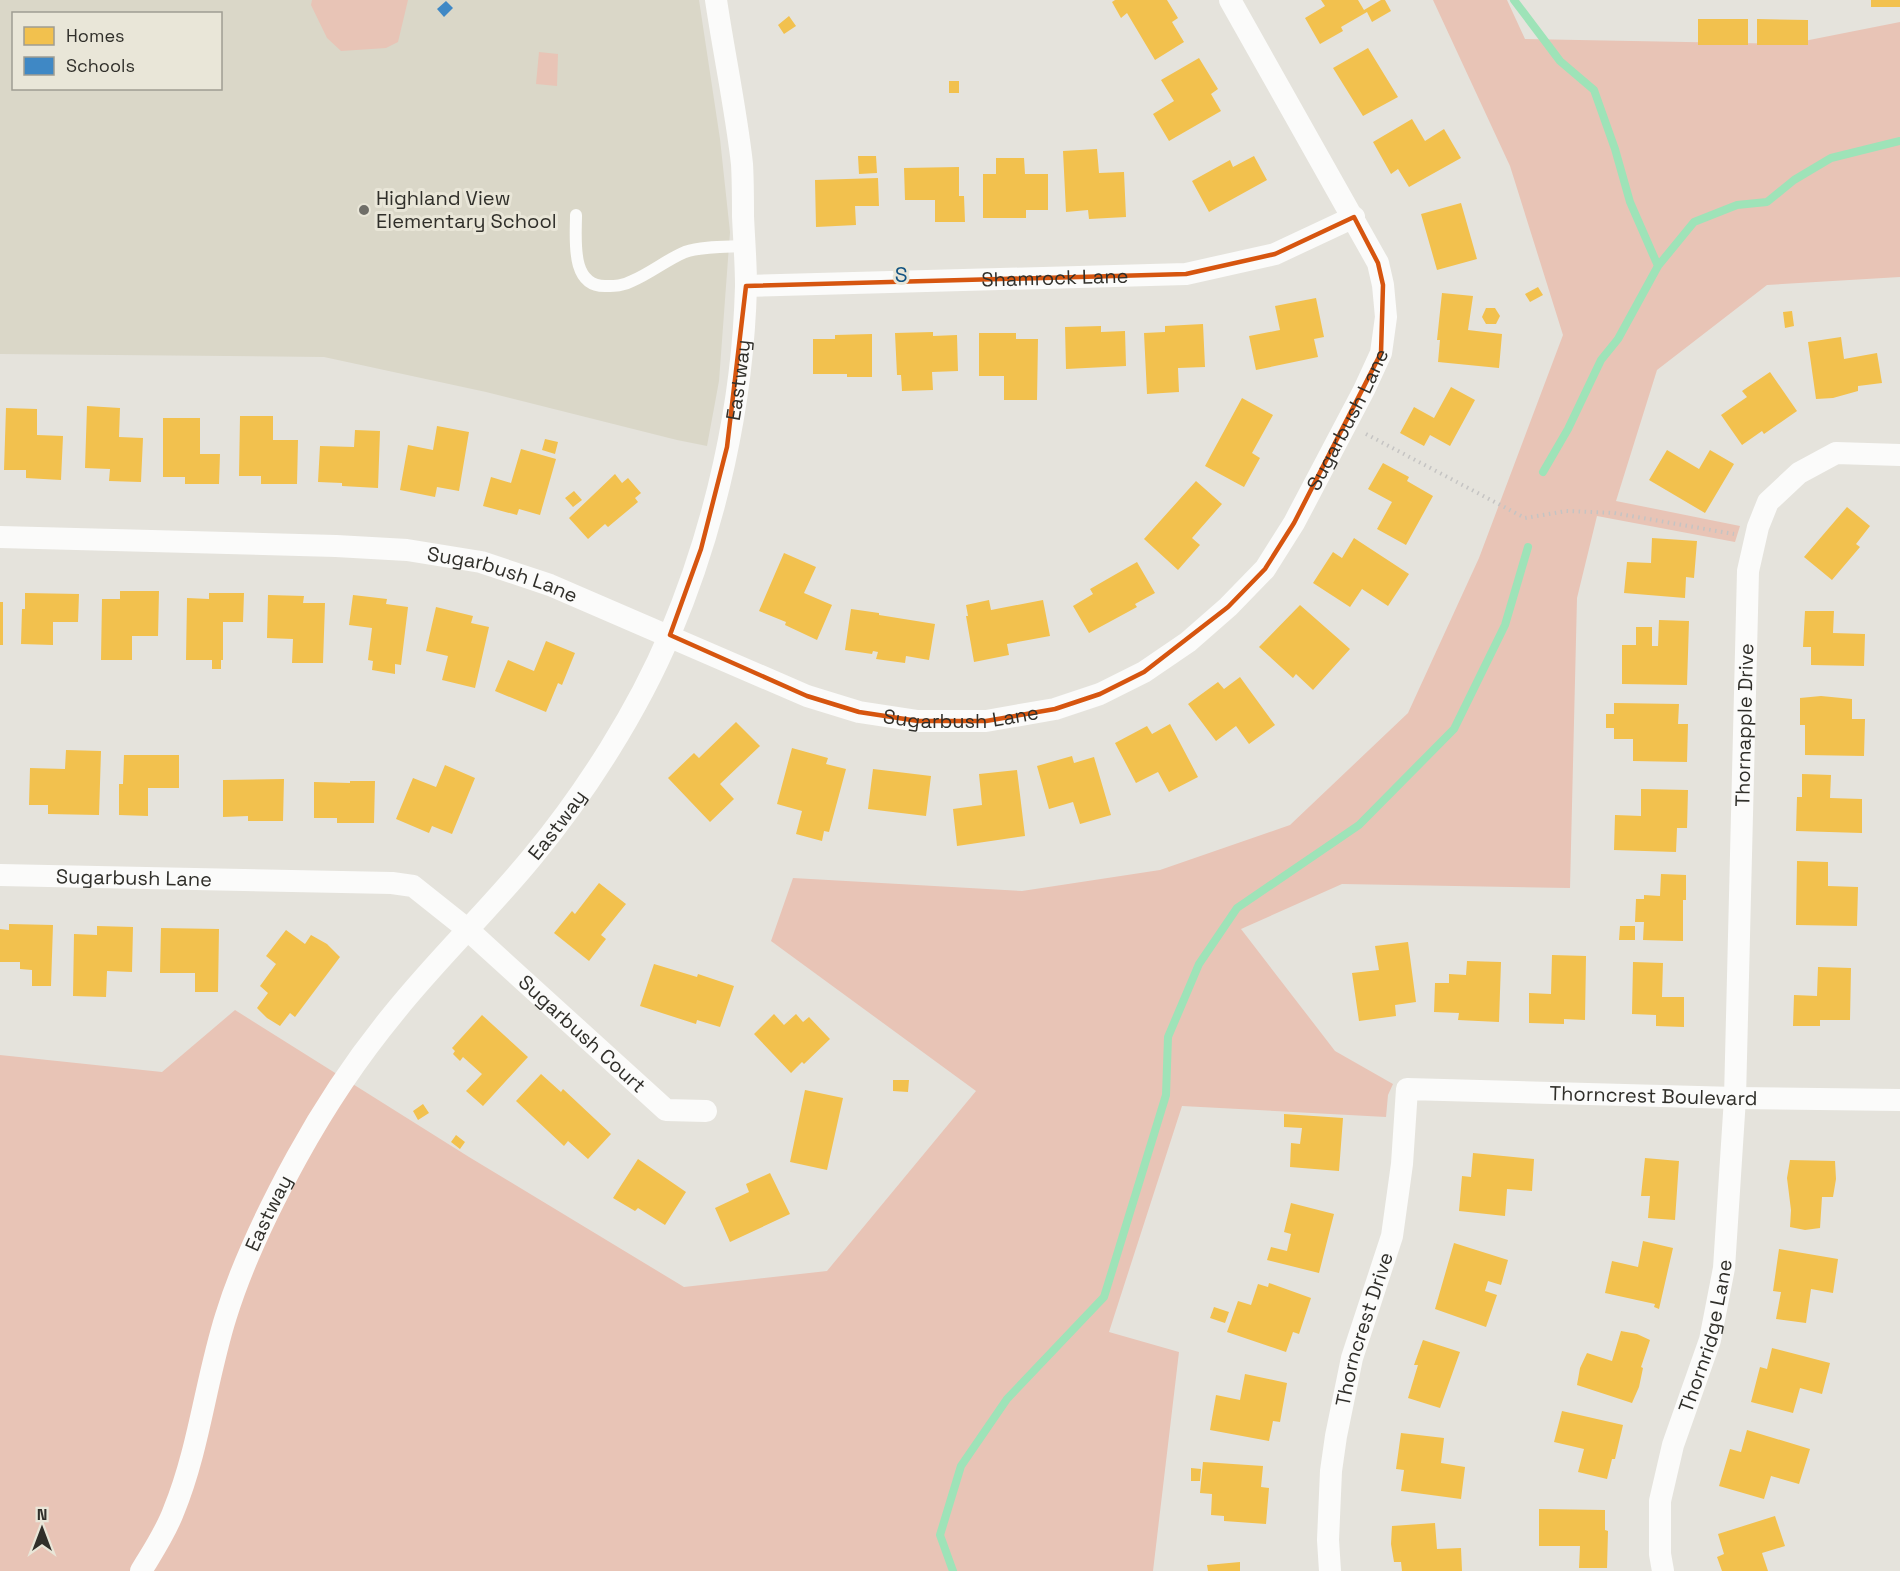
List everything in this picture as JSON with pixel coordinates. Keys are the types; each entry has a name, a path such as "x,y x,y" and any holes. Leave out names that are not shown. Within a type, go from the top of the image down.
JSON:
{"street":[{"name":"Eastway","path":"141,1571 174,1510 192,1455 203,1401 226,1316 256,1236 297,1157 339,1085 395,1011 533,856 601,763 669,635 701,549 728,447 740,367 746,285 742,164 716,0"},
{"name":"Sugarbush Lane","path":"0,537 407,550 491,566 550,585 807,696 859,712 918,720 986,721 1055,709 1100,694 1144,672 1188,642 1228,607 1265,569 1294,523 1347,424 1381,353 1386,317 1378,263 1230,0"},
{"name":"Shamrock Lane","path":"746,285 1186,274 1275,254 1354,217"},
{"name":"Thornapple Drive","path":"1735,1098 1748,571 1755,538 1768,502 1799,473 1836,453 1900,455"},
{"name":"Sugarbush Lane","path":"0,875 392,883 413,886 467,929"},
{"name":"Sugarbush Court","path":"467,929 666,1110 706,1111"},
{"name":"Thorncrest Boulevard","path":"1407,1089 1900,1100"},
{"name":"Thorncrest Drive","path":"1330,1571 1328,1540 1331,1471 1336,1436 1352,1358 1392,1236 1402,1164 1407,1089"},
{"name":"Thornridge Lane","path":"1663,1571 1660,1554 1660,1501 1673,1445 1710,1340 1724,1268 1735,1098"}],"lane":[{"path":"576,215 576,258 582,273 590,282 598,286 621,286 687,252 705,248 745,246"}],"path":[{"path":"1347,424 1526,518 1566,511 1614,513 1755,538"}],"highlighted area":[{"path":"1354,217 1378,263 1383,285 1381,353 1294,523 1265,569 1228,607 1144,672 1100,694 1055,709 986,721 918,721 859,712 807,696 670,635 701,549 727,447 746,286 1186,274 1275,254"}],"shaded area":[{"name":"Highland View Elementary School","path":"0,0 699,0 720,139 730,232 719,381 707,446 486,392 324,357 0,354"},
{"path":"312,0 408,0 398,42 386,48 341,51 327,38 311,5"},
{"path":"1433,0 1507,0 1525,39 1789,44 1900,22 1900,277 1767,285 1657,370 1616,501 1740,526 1735,542 1597,516 1577,598 1570,888 1342,884 1241,929 1335,1051 1393,1084 1388,1095 1386,1117 1182,1106 1109,1332 1179,1352 1153,1571 0,1571 0,1055 162,1072 235,1010 469,1157 684,1287 827,1271 976,1091 771,941 793,878 1022,891 1160,870 1290,825 1408,713 1479,558 1563,335 1510,166"},
{"path":"539,52 558,54 557,86 536,84"}],"building: Homes":[{"path":"1115,0 1167,0 1178,18 1172,22 1184,42 1155,60 1127,13 1121,18 1112,2"},
{"path":"1321,0 1358,0 1364,10 1385,0 1391,11 1372,22 1367,12 1341,27 1343,31 1320,44 1305,18 1325,6"},
{"path":"1871,0 1900,0 1900,7 1871,7"},
{"path":"789,16 796,26 784,34 778,25"},
{"path":"1698,19 1748,19 1748,45 1698,45"},
{"path":"1757,19 1808,20 1808,45 1757,45"},
{"path":"1368,48 1398,97 1363,116 1333,68"},
{"path":"1199,58 1218,89 1211,94 1221,111 1169,141 1153,114 1174,101 1161,80"},
{"path":"949,81 959,81 959,93 949,93"},
{"path":"1412,119 1425,141 1444,129 1461,158 1409,187 1398,169 1391,174 1373,142"},
{"path":"1097,149 1099,173 1124,172 1126,217 1089,219 1088,210 1066,212 1063,151"},
{"path":"858,156 876,156 877,173 859,174"},
{"path":"1254,156 1267,180 1209,212 1192,181 1230,160 1233,167"},
{"path":"996,158 1024,158 1025,174 1048,174 1048,210 1026,210 1026,218 983,218 983,174 996,174"},
{"path":"959,167 959,196 964,196 965,222 935,222 935,200 905,200 904,168"},
{"path":"878,178 879,206 855,206 856,225 816,227 815,180"},
{"path":"1461,203 1477,259 1437,270 1421,214"},
{"path":"1538,287 1543,295 1530,302 1525,294"},
{"path":"1442,293 1473,296 1468,330 1502,334 1499,368 1438,362 1440,340 1437,340"},
{"path":"1316,298 1324,337 1314,339 1318,357 1256,370 1249,336 1280,330 1275,306"},
{"path":"1486,308 1495,308 1500,316 1496,324 1486,324 1482,317"},
{"path":"1792,311 1794,326 1785,328 1783,312"},
{"path":"1203,324 1205,367 1178,368 1179,392 1147,394 1144,333 1165,332 1165,326"},
{"path":"1101,326 1101,332 1125,331 1126,366 1066,369 1065,327"},
{"path":"933,332 933,336 957,335 958,371 932,372 933,390 902,391 901,375 897,375 895,333"},
{"path":"979,333 1016,333 1016,339 1038,339 1037,400 1004,400 1004,376 979,376"},
{"path":"872,334 872,377 813,374 813,339 835,339 835,335"},
{"path":"1841,337 1844,359 1877,353 1882,383 1858,386 1858,391 1833,398 1816,399 1808,342"},
{"path":"1770,372 1797,411 1764,434 1762,431 1742,445 1721,415 1747,397 1742,391"},
{"path":"1451,387 1475,400 1450,446 1430,435 1424,446 1400,433 1414,407 1434,418"},
{"path":"1242,398 1273,415 1252,453 1260,458 1244,487 1205,466"},
{"path":"87,406 120,408 119,437 143,438 141,482 109,481 110,469 85,468"},
{"path":"6,408 37,409 37,435 63,436 61,480 26,478 26,470 4,470"},
{"path":"240,416 273,416 273,440 298,440 297,484 261,484 261,476 239,476"},
{"path":"163,418 200,418 200,454 220,454 219,484 185,484 185,477 163,477"},
{"path":"437,426 469,432 459,491 437,487 435,497 400,490 408,445 433,450"},
{"path":"355,430 380,431 378,488 318,482 320,446 354,447"},
{"path":"545,439 558,442 555,454 542,450"},
{"path":"521,449 556,459 540,515 519,509 517,515 483,506 491,477 511,483"},
{"path":"1667,450 1699,469 1710,450 1734,464 1705,513 1649,480"},
{"path":"1383,463 1409,477 1407,481 1433,496 1406,545 1377,529 1392,502 1368,489"},
{"path":"615,474 622,483 628,478 641,493 635,498 638,502 608,527 605,524 588,539 569,518"},
{"path":"1196,481 1222,504 1192,538 1200,545 1178,570 1144,539"},
{"path":"574,491 582,500 573,507 565,498"},
{"path":"1847,507 1870,526 1856,544 1860,547 1832,580 1804,557"},
{"path":"1354,538 1409,574 1388,606 1362,589 1350,607 1313,583 1333,552 1342,558"},
{"path":"1652,538 1697,541 1694,578 1686,577 1685,598 1624,593 1627,562 1651,563"},
{"path":"784,553 816,567 804,593 832,605 817,640 785,625 786,622 759,611"},
{"path":"1137,562 1155,593 1135,604 1137,607 1089,633 1073,606 1093,594 1090,589"},
{"path":"120,591 159,591 158,636 132,636 132,660 101,660 102,599 120,599"},
{"path":"25,593 79,594 78,622 53,622 53,645 21,644"},
{"path":"209,593 244,593 243,622 223,622 221,669 212,669 212,660 186,660 187,598 209,599"},
{"path":"268,595 304,596 303,603 325,603 323,663 292,663 293,639 267,638"},
{"path":"353,595 387,599 386,604 408,607 401,665 395,664 395,674 372,670 373,661 368,660 372,628 349,625"},
{"path":"989,600 991,610 1043,600 1050,636 1007,644 1009,655 974,662 966,605"},
{"path":"0,602 3,602 3,645 0,645"},
{"path":"1300,605 1350,649 1313,690 1296,674 1293,678 1259,647"},
{"path":"436,607 473,616 471,623 489,627 475,688 442,680 448,656 426,651"},
{"path":"851,609 935,624 929,660 906,656 905,663 876,659 878,652 873,651 872,654 845,650"},
{"path":"1805,611 1834,611 1833,633 1865,634 1864,666 1811,665 1811,647 1803,647"},
{"path":"1659,620 1689,621 1687,685 1622,684 1622,645 1636,645 1636,627 1652,627 1652,646 1658,646"},
{"path":"546,641 575,653 562,685 558,683 546,712 495,691 508,660 534,671"},
{"path":"1240,677 1275,725 1249,744 1236,726 1216,741 1188,704 1218,682 1224,689"},
{"path":"1821,696 1852,699 1852,719 1865,719 1864,756 1805,755 1805,725 1800,725 1800,698"},
{"path":"1614,703 1679,704 1678,724 1688,724 1687,762 1633,761 1633,739 1614,739 1614,728 1606,728 1606,714 1614,714"},
{"path":"736,722 760,746 720,784 734,799 710,822 668,778 694,753 699,758"},
{"path":"1170,724 1198,777 1169,792 1158,772 1136,783 1115,743 1147,726 1152,734"},
{"path":"792,748 828,758 826,764 846,769 829,832 824,831 822,841 796,834 802,811 777,804"},
{"path":"66,750 101,751 99,815 48,814 48,805 29,805 30,768 65,769"},
{"path":"124,755 179,755 179,788 148,788 148,816 119,815 119,784 123,784"},
{"path":"1072,756 1074,763 1094,757 1111,815 1080,824 1073,802 1049,809 1037,766"},
{"path":"445,765 475,778 452,834 432,826 429,833 396,819 413,778 436,787"},
{"path":"873,769 931,776 926,816 868,809"},
{"path":"1017,770 1025,836 957,846 953,809 982,805 979,774"},
{"path":"1802,774 1831,775 1830,798 1862,799 1862,833 1796,831 1797,797 1802,797"},
{"path":"284,779 283,821 248,821 248,816 223,817 223,780"},
{"path":"350,781 375,781 374,823 337,823 337,818 314,818 314,782 350,783"},
{"path":"1641,789 1688,790 1687,828 1677,828 1676,852 1614,850 1615,815 1641,816"},
{"path":"1797,861 1828,862 1828,886 1858,887 1857,926 1796,925"},
{"path":"1661,874 1686,875 1686,900 1683,900 1683,941 1643,940 1644,922 1635,922 1636,899 1644,899 1644,895 1660,896"},
{"path":"599,883 626,904 601,935 606,939 589,961 554,933 572,911 575,914"},
{"path":"9,924 53,925 51,986 32,986 32,970 20,969 20,962 0,962 0,929 9,930"},
{"path":"97,926 133,927 132,972 107,971 106,997 73,996 74,934 97,935"},
{"path":"1620,926 1635,926 1635,940 1619,940"},
{"path":"161,928 219,929 218,992 195,992 195,973 160,973"},
{"path":"286,930 305,944 311,935 327,944 340,957 295,1017 290,1013 280,1026 257,1008 268,993 260,986 276,964 266,956"},
{"path":"1408,942 1416,1002 1395,1005 1396,1016 1359,1021 1352,973 1379,970 1375,946"},
{"path":"1552,955 1586,956 1585,1020 1564,1019 1564,1024 1529,1023 1529,993 1551,994"},
{"path":"1467,961 1501,962 1499,1022 1458,1020 1459,1013 1434,1012 1435,983 1449,983 1449,974 1466,975"},
{"path":"1633,962 1663,963 1662,997 1684,997 1684,1027 1656,1026 1656,1015 1632,1014"},
{"path":"654,964 697,977 698,974 734,986 720,1027 697,1020 696,1024 640,1006"},
{"path":"1818,967 1851,968 1850,1020 1820,1020 1820,1026 1793,1026 1794,995 1817,996"},
{"path":"774,1014 784,1025 796,1014 803,1022 809,1017 830,1039 791,1073 754,1034"},
{"path":"482,1015 528,1057 483,1106 466,1091 482,1074 463,1057 460,1061 453,1054 455,1051 452,1048"},
{"path":"541,1074 561,1092 563,1089 611,1134 588,1159 568,1141 564,1146 516,1101"},
{"path":"893,1080 909,1080 908,1092 893,1091"},
{"path":"805,1090 843,1098 827,1170 790,1162"},
{"path":"423,1104 429,1113 418,1120 413,1111"},
{"path":"1284,1114 1343,1118 1339,1171 1290,1167 1291,1143 1300,1144 1302,1128 1284,1127"},
{"path":"456,1135 465,1142 460,1149 451,1142"},
{"path":"1473,1153 1534,1159 1532,1191 1507,1189 1505,1216 1459,1211 1462,1176 1471,1177"},
{"path":"1645,1158 1679,1161 1675,1220 1648,1218 1650,1196 1641,1196"},
{"path":"638,1159 686,1192 665,1225 638,1208 635,1211 613,1198"},
{"path":"1790,1160 1835,1161 1836,1179 1833,1197 1822,1197 1820,1228 1805,1230 1790,1227 1791,1210 1787,1178"},
{"path":"770,1173 790,1214 730,1242 715,1208 749,1192 746,1184"},
{"path":"1291,1203 1334,1214 1319,1273 1267,1260 1271,1247 1287,1251 1291,1234 1284,1232"},
{"path":"1643,1241 1673,1248 1659,1309 1654,1307 1655,1304 1605,1293 1612,1261 1638,1267"},
{"path":"1454,1243 1508,1260 1501,1285 1488,1281 1485,1291 1497,1295 1486,1327 1435,1309"},
{"path":"1779,1249 1838,1259 1833,1293 1811,1289 1806,1323 1776,1319 1781,1292 1773,1291"},
{"path":"1269,1283 1311,1298 1299,1334 1293,1332 1286,1352 1227,1332 1238,1301 1251,1305 1258,1284 1268,1287"},
{"path":"1214,1307 1229,1312 1225,1323 1210,1318"},
{"path":"1621,1331 1637,1334 1650,1340 1641,1367 1643,1368 1639,1387 1632,1403 1577,1385 1580,1368 1587,1353 1612,1361"},
{"path":"1423,1340 1460,1352 1440,1408 1408,1398 1418,1365 1414,1365"},
{"path":"1772,1348 1830,1363 1822,1394 1800,1388 1793,1413 1751,1402 1760,1367 1767,1369"},
{"path":"1245,1374 1287,1383 1280,1422 1273,1421 1269,1441 1210,1430 1216,1395 1240,1400"},
{"path":"1562,1411 1623,1425 1615,1459 1612,1459 1607,1479 1578,1472 1584,1449 1554,1442"},
{"path":"1747,1430 1810,1449 1799,1484 1771,1476 1764,1499 1719,1486 1730,1449 1741,1452"},
{"path":"1401,1433 1444,1438 1441,1463 1465,1467 1461,1499 1401,1491 1404,1470 1396,1469"},
{"path":"1203,1462 1263,1466 1261,1487 1269,1488 1266,1524 1224,1521 1224,1516 1211,1515 1212,1494 1200,1493"},
{"path":"1191,1468 1201,1469 1200,1481 1191,1481"},
{"path":"1539,1509 1605,1510 1605,1530 1608,1531 1607,1568 1579,1568 1580,1546 1539,1546"},
{"path":"1775,1516 1785,1546 1762,1553 1768,1571 1722,1571 1717,1557 1724,1554 1718,1534"},
{"path":"1435,1523 1437,1549 1461,1548 1462,1571 1402,1571 1401,1562 1394,1562 1391,1544 1392,1526"},
{"path":"1240,1562 1240,1571 1208,1571 1207,1565"}],"building: Schools":[{"path":"446,1 453,8 444,17 437,9"}],"waterway":[{"path":"1514,0 1560,61 1594,90 1615,149 1630,202 1658,266"},
{"path":"1543,472 1568,429 1601,360 1618,339 1658,266 1694,222 1737,205 1767,202 1794,180 1831,158 1900,141"},
{"path":"953,1571 940,1535 961,1466 1007,1399 1104,1297 1166,1095 1168,1037 1199,964 1237,908 1359,825 1454,729 1505,625 1528,547"}],"place":[{"name":"Highland View Elementary School","path":"364,210"}],"district":[{"name":"S","path":"902,274"}]}
